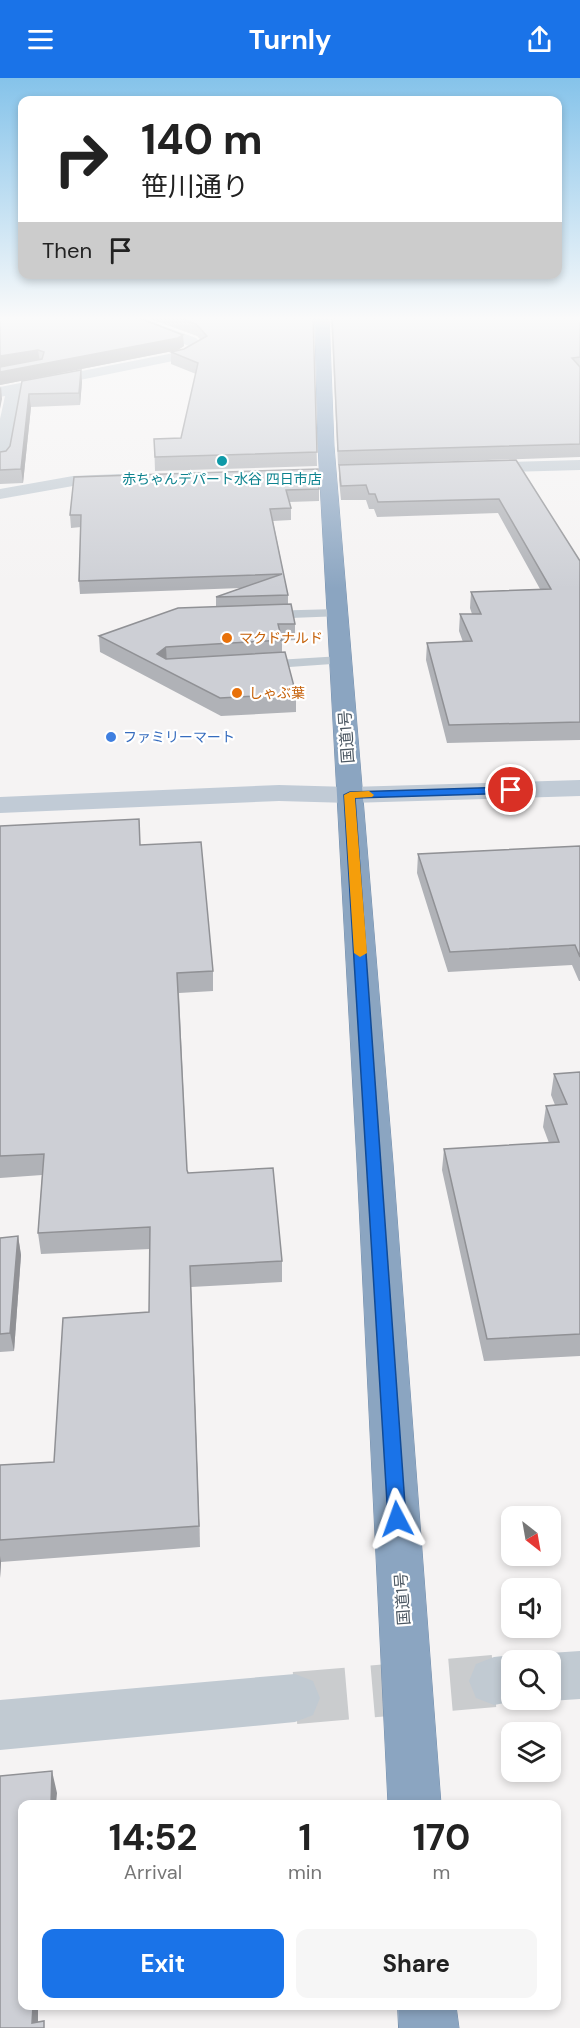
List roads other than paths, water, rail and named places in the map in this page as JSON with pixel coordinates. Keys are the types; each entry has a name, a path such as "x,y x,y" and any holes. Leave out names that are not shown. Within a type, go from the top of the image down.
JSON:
{"highway":[{"name":"国道1号","path":"324,407 325,472 341,660 415,1800"},
{"path":"427,2010 429,2028"}],"street":[{"path":"0,459 5,407"},
{"path":"460,468 580,465"},
{"path":"0,494 73,482 131,478"},
{"path":"0,805 279,793 350,795 580,788"},
{"path":"561,1676 580,1675"},
{"path":"0,1725 295,1698"}],"lane":[{"path":"245,615 337,613"},
{"path":"248,665 341,660"}],"tunnel":[{"path":"295,1698 494,1681"}],"place":[{"name":"赤ちゃんデパート水谷 四日市店","path":"222,461"},
{"name":"マクドナルド","path":"227,638"},
{"name":"しゃぶ葉","path":"237,693"},
{"name":"ファミリーマート","path":"111,737"}]}
